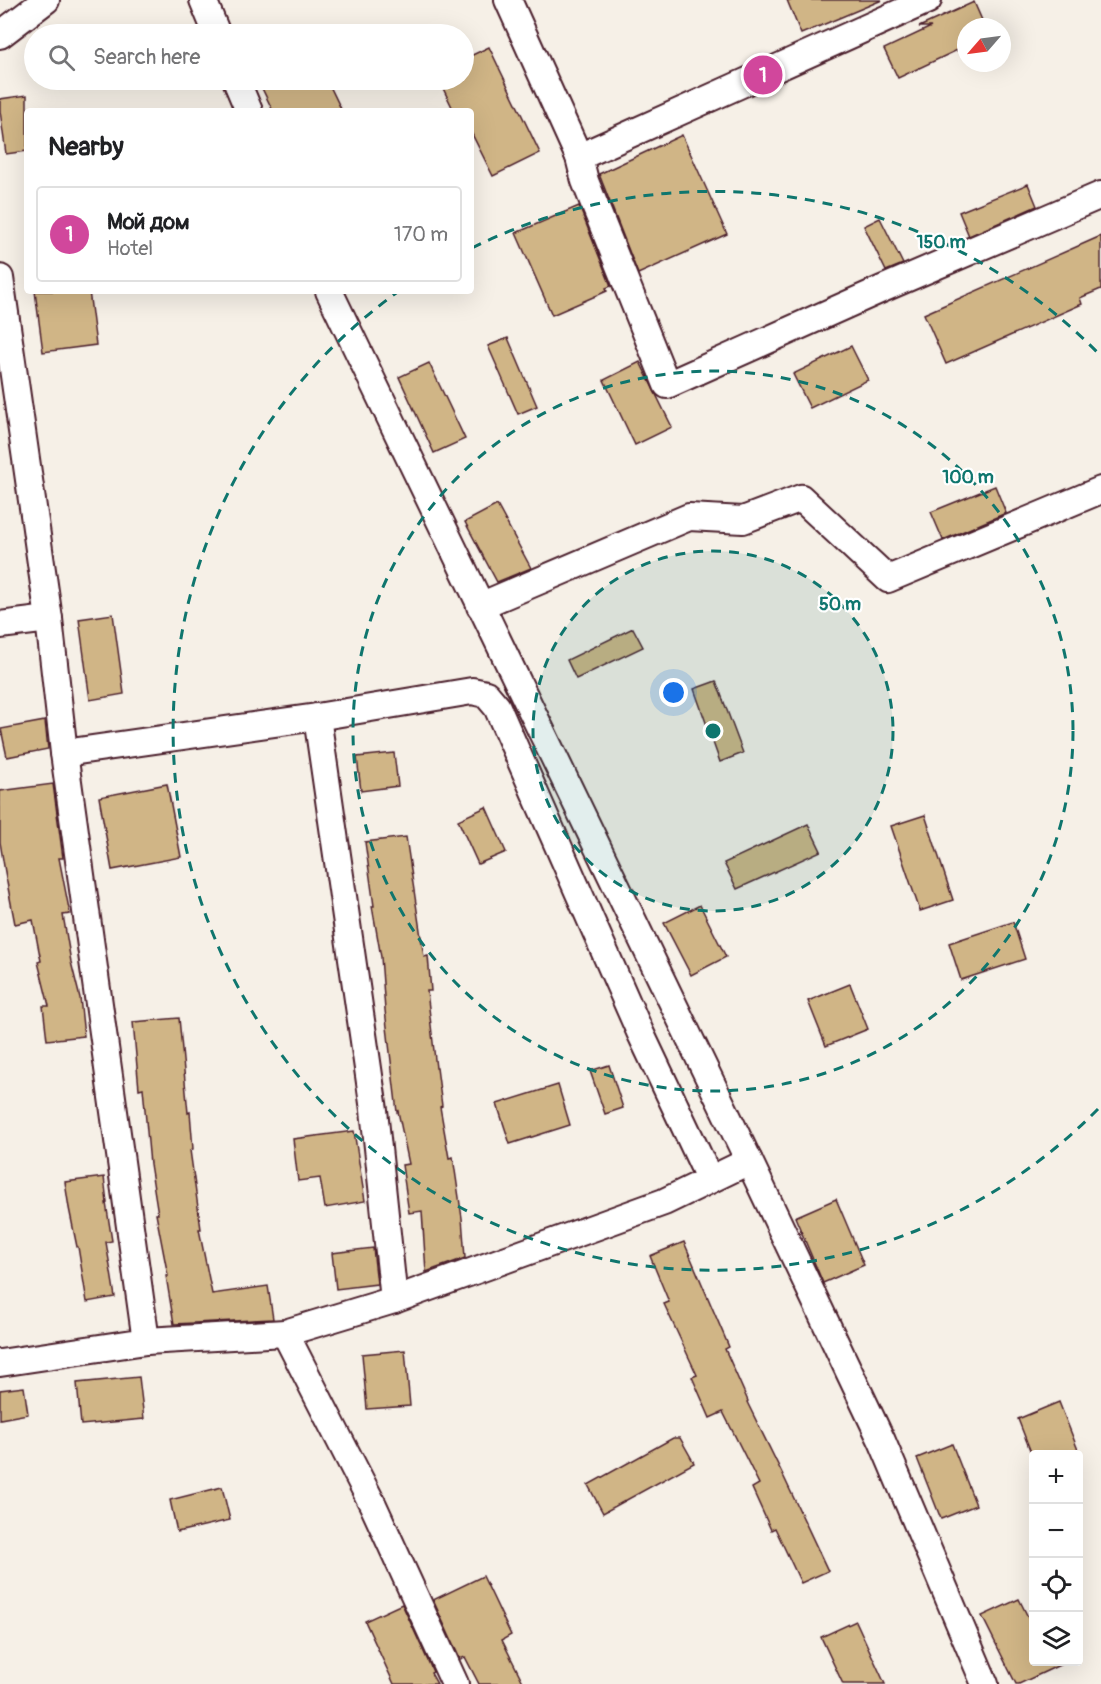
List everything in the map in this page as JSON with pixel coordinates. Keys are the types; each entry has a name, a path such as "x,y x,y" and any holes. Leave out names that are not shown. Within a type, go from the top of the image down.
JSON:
{"street":[{"path":"0,35 46,0"},
{"path":"203,0 213,24"},
{"path":"508,0 579,157 585,181 667,385 1101,195"},
{"path":"579,157 928,0"},
{"path":"240,90 248,108"},
{"path":"0,278 49,619 64,753 146,1341"},
{"path":"330,294 882,1441 985,1684"},
{"path":"480,606 689,517 743,520 801,498 888,579 1101,490"},
{"path":"0,625 49,619"},
{"path":"64,753 317,717 472,691 486,694 496,708 640,1032 710,1180"},
{"path":"317,717 374,1110 394,1300"},
{"path":"0,1363 146,1341 285,1333 394,1300 664,1202 749,1161"},
{"path":"285,1333 373,1505 455,1684"}],"building":[{"path":"787,0 882,0 801,34"},
{"path":"974,2 981,18 957,18 957,50 898,78 884,49 931,27 919,27"},
{"path":"489,47 540,153 493,176 474,138 474,108 453,108 444,90 474,90 474,54"},
{"path":"263,90 332,90 341,108 272,108"},
{"path":"27,95 27,108 24,108 24,151 6,154 0,99"},
{"path":"682,135 727,234 638,274 599,174"},
{"path":"1028,184 1037,206 969,236 959,212"},
{"path":"579,206 611,286 606,288 607,291 552,315 516,233"},
{"path":"880,218 903,264 886,271 864,226"},
{"path":"1101,236 1101,289 1080,298 1082,304 946,364 924,314"},
{"path":"35,294 89,294 96,345 43,352"},
{"path":"508,338 537,406 518,414 488,346"},
{"path":"851,346 868,380 810,408 793,374"},
{"path":"640,362 672,427 635,445 604,380"},
{"path":"429,363 465,439 434,453 399,377"},
{"path":"995,486 1006,513 943,540 931,512"},
{"path":"497,505 531,568 497,582 465,522"},
{"path":"113,614 124,694 90,700 79,619"},
{"path":"633,628 643,647 576,679 567,660"},
{"path":"716,681 743,753 720,762 694,689"},
{"path":"45,721 48,749 7,757 1,729"},
{"path":"394,753 398,786 361,791 357,757"},
{"path":"53,784 63,858 59,858 70,914 63,915 80,998 84,1036 47,1040 43,1006 49,1006 38,962 41,961 33,920 15,924 5,872 0,842 0,791"},
{"path":"167,784 181,857 112,870 99,797"},
{"path":"486,807 506,852 478,864 458,820"},
{"path":"925,815 953,900 920,911 891,826"},
{"path":"808,824 821,851 737,889 724,863"},
{"path":"406,837 424,957 428,956 431,991 427,991 442,1106 440,1107 449,1158 453,1157 465,1258 426,1272 422,1211 409,1213 402,1165 409,1164 397,1112 381,957 372,906 374,906 365,842"},
{"path":"700,905 726,957 691,975 664,923"},
{"path":"1013,922 1025,959 961,980 949,943"},
{"path":"850,984 868,1029 826,1046 808,1001"},
{"path":"179,1018 188,1113 190,1112 193,1149 190,1150 201,1229 199,1229 212,1294 268,1286 273,1319 174,1324 166,1276 168,1276 156,1214 158,1214 150,1164 143,1088 139,1089 133,1022"},
{"path":"609,1065 623,1108 605,1114 590,1071"},
{"path":"558,1085 570,1125 510,1144 497,1104"},
{"path":"354,1131 365,1201 325,1208 320,1178 298,1181 293,1139"},
{"path":"104,1177 112,1241 106,1242 115,1297 87,1302 65,1182"},
{"path":"836,1199 864,1265 823,1283 795,1217"},
{"path":"684,1242 729,1347 725,1349 747,1402 828,1571 801,1583 775,1528 771,1530 752,1488 759,1484 723,1412 710,1418 692,1377 697,1375 664,1304 669,1302 650,1256"},
{"path":"373,1248 377,1284 336,1289 332,1253"},
{"path":"405,1350 410,1406 367,1409 362,1354"},
{"path":"139,1377 144,1419 81,1425 77,1383"},
{"path":"24,1387 28,1414 0,1419 0,1390"},
{"path":"1059,1402 1078,1450 1030,1450 1018,1419"},
{"path":"673,1438 680,1438 694,1463 603,1513 588,1485"},
{"path":"952,1444 976,1505 941,1519 917,1458"},
{"path":"222,1487 230,1520 177,1532 170,1500"},
{"path":"483,1576 511,1635 502,1640 524,1684 479,1684 465,1657 460,1659 433,1600"},
{"path":"1019,1599 1029,1619 1029,1666 1057,1666 1016,1684 982,1616"},
{"path":"402,1604 437,1684 394,1684 365,1621"},
{"path":"856,1621 885,1684 843,1684 821,1637"}],"place":[{"name":"Мой дом","path":"763,75"}]}
